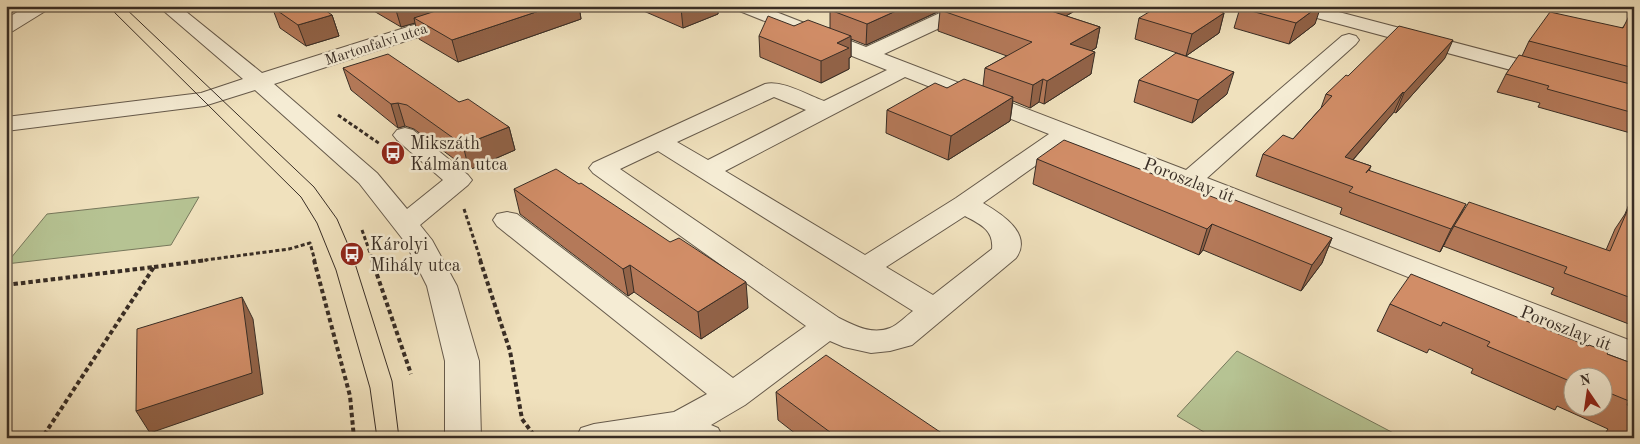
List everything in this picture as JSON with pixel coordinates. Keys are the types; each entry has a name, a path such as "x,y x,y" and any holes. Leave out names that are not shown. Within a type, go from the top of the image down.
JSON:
{"street":[{"path":"6,27 40,6"},
{"path":"167,6 258,81 368,178 406,223 430,260 442,286 462,360 463,438"},
{"name":"Martonfalvi utca","path":"6,124 185,103 218,96 258,81 494,6"},
{"name":"Poroszlay út","path":"744,6 1634,355"},
{"path":"867,54 971,6"},
{"path":"1294,6 1567,79"},
{"path":"1189,180 1349,40"},
{"path":"708,170 904,69"},
{"path":"825,110 773,89 602,168 828,326 850,338 865,341 882,342 901,337 1006,252 1008,242 1004,232 996,223 964,204"},
{"path":"866,268 964,204 1067,132"},
{"path":"405,135 459,180 406,223"},
{"path":"660,142 934,310"},
{"path":"507,220 733,396"},
{"path":"594,438 693,431 733,396 828,326"}],"path":[{"path":"362,230 411,374"},
{"path":"6,285 154,268 289,249 310,243 350,396 354,438"},
{"path":"42,438 154,268"}],"green space":[{"path":"199,197 171,245 6,264 47,214"},
{"path":"1237,351 1403,438 1214,438 1177,416"}],"building":[{"path":"319,6 332,15 298,25 272,7"},
{"path":"451,6 554,6 452,40 414,18"},
{"path":"839,6 907,6 867,24 830,10"},
{"path":"949,6 1050,6 1045,9 1100,27 1070,44 1095,52 1047,81 1043,79 1033,85 985,68 1032,42 940,10"},
{"path":"1159,6 1201,6 1224,13 1192,34 1139,18"},
{"path":"1242,6 1319,6 1296,23 1240,8"},
{"path":"1550,12 1623,28 1630,14 1634,15 1634,68 1529,41"},
{"path":"768,16 794,26 808,20 851,36 837,43 849,48 821,61 759,36"},
{"path":"1399,26 1453,40 1345,157 1371,166 1368,170 1466,204 1451,229 1349,192 1353,187 1263,154 1283,135 1293,139 1332,96 1326,94 1346,75 1348,76"},
{"path":"1176,53 1234,72 1198,100 1139,80"},
{"path":"388,54 459,102 468,99 509,127 463,145 407,105 391,104 343,68"},
{"path":"1519,55 1634,85 1634,113 1547,89 1549,86 1506,74"},
{"path":"964,79 1013,97 951,136 887,110 935,83 947,88"},
{"path":"1064,140 1231,204 1235,200 1332,238 1312,265 1212,224 1207,229 1037,159"},
{"path":"556,169 579,184 581,183 670,242 679,238 746,282 698,312 630,265 623,269 514,189"},
{"path":"1469,202 1610,251 1628,209 1631,210 1634,204 1634,299 1564,273 1567,267 1454,226"},
{"path":"1411,274 1588,346 1608,352 1607,354 1634,364 1634,407 1627,405 1629,401 1612,394 1612,366 1562,366 1562,378 1487,346 1490,342 1443,322 1441,326 1390,304"},
{"path":"242,297 252,373 136,411 137,329"},
{"path":"826,355 949,438 838,438 776,392"}],"tram line":[{"path":"108,6 301,197 317,223 336,270 370,388 377,438"},
{"path":"123,6 314,187 337,219 352,254 392,381 399,438"}],"place":[{"name":"Mikszáth Kálmán utca","path":"393,153"},
{"name":"Károlyi Mihály utca","path":"352,254"}]}
